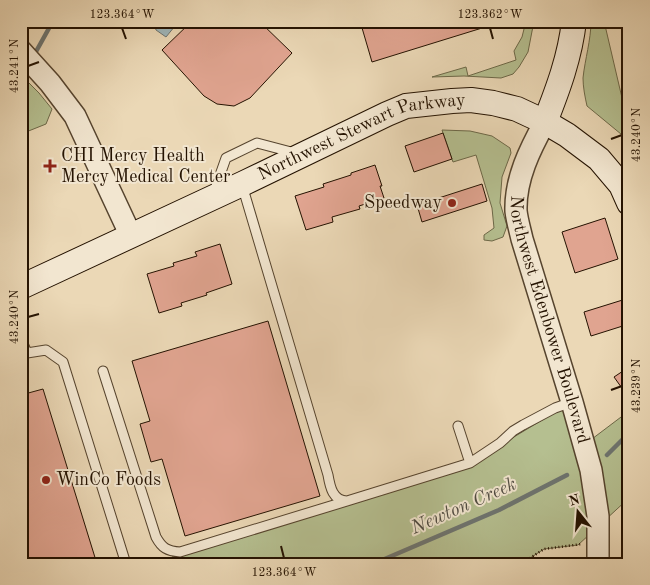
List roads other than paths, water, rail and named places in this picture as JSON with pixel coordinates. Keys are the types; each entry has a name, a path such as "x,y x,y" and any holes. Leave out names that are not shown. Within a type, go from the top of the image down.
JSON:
{"main road":[{"name":"Northwest Edenbower Boulevard","path":"544,122 557,92 567,61 574,21"},
{"name":"Northwest Stewart Parkway","path":"21,287 387,114 406,106 427,103 471,100 518,109 567,135 599,159 621,185 629,203"}],"street":[{"path":"26,56 61,96 75,116 130,236"},
{"name":"Northwest Edenbower Boulevard","path":"544,122 530,149 521,174 516,212 522,239 572,402 592,477 598,516 598,564"}],"lane":[{"path":"212,198 226,158 257,143 302,154"},
{"path":"242,184 329,483 336,498 348,501"},
{"path":"21,339 24,354 46,350 62,362 126,564"},
{"path":"103,371 156,537 160,545 166,549 180,552 470,463 523,425 555,408 572,402"},
{"path":"458,426 470,463"}],"water":[{"path":"154,23 175,26 166,37 156,30"}],"waterway":[{"path":"33,57 53,21"},
{"path":"21,74 28,66"},
{"name":"Newton Creek","path":"607,455 629,433"},
{"name":"Newton Creek","path":"373,564 499,510 567,475"}],"place":[{"name":"CHI Mercy Health Mercy Medical Center","path":"50,166"},
{"name":"Speedway","path":"452,203"},
{"name":"WinCo Foods","path":"46,480"}]}
